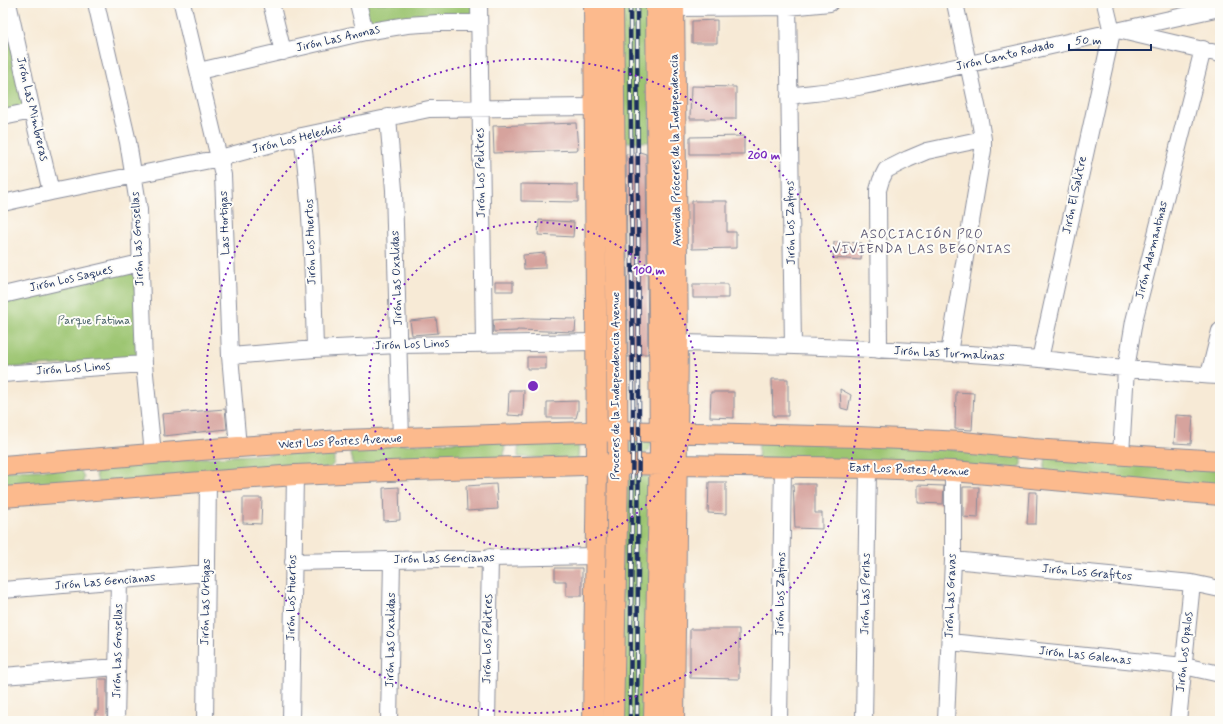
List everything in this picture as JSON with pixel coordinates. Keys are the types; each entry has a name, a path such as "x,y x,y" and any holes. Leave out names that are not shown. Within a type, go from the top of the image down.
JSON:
{"main road":[{"path":"594,3 595,342 597,432"},
{"name":"Proceres de la Independencia Avenue","path":"613,3 618,464 613,721"},
{"path":"668,5 668,432 948,441 1032,449 1220,461"},
{"name":"Avenida Próceres de la Independencia","path":"668,5 678,343 668,432 668,465"},
{"name":"Proceres de la Independencia Avenue","path":"593,721 597,432"},
{"name":"West Los Postes Avenue","path":"3,466 342,440 510,434 668,432"},
{"path":"510,434 512,467"},
{"path":"742,466 743,434"},
{"path":"342,440 343,473"},
{"path":"1031,478 1032,449"},
{"path":"85,460 87,491"},
{"path":"3,497 295,475 597,464"},
{"name":"East Los Postes Avenue","path":"597,464 783,466 953,471 1220,495"},
{"path":"654,721 668,465"},
{"path":"668,465 674,721"}],"street":[{"name":"Jirón Las Grosellas","path":"96,3 134,176 139,210 144,364 153,454"},
{"name":"Las Hortigas","path":"182,3 220,158 223,176 230,356 238,447"},
{"path":"271,3 283,52"},
{"path":"358,3 365,32"},
{"name":"Jirón Los Pelitres","path":"479,3 484,343"},
{"path":"668,5 788,5 830,3"},
{"path":"949,353 981,166 982,138 955,3"},
{"path":"1105,3 1114,31 1203,49 1220,54"},
{"name":"Jirón Los Zafiros","path":"788,5 793,346"},
{"name":"Jirón Las Mimbreras","path":"7,6 51,192"},
{"name":"Jirón Canto Rodado","path":"789,96 857,87 1220,8"},
{"name":"Jirón Las Anonas","path":"199,71 365,32 430,23 479,23"},
{"name":"Jirón El Salitre","path":"1040,360 1114,31"},
{"name":"Jirón Adamantinas","path":"1121,455 1126,369 1134,321 1203,49"},
{"name":"Jirón Los Helechos","path":"3,203 220,158 302,136 429,109 594,106"},
{"path":"3,117 32,111"},
{"name":"Jirón Las Oxalidas","path":"388,117 394,190 401,439"},
{"name":"Jirón Los Huertos","path":"302,136 308,176 315,349"},
{"path":"879,350 878,190 881,180 886,170 927,151 982,138"},
{"name":"Jirón Los Saques","path":"3,295 140,263"},
{"path":"1214,376 1220,330"},
{"name":"Jirón Los Linos","path":"230,356 315,349 399,345 595,342"},
{"name":"Jirón Las Turmalinas","path":"678,343 793,346 949,353 1214,376"},
{"name":"Jirón Los Linos","path":"3,374 144,364"},
{"name":"Jirón Los Zafiros","path":"779,721 783,466"},
{"name":"Jirón Las Perlas","path":"864,721 868,468"},
{"name":"Jirón Las Gravas","path":"946,721 953,560 953,471"},
{"name":"Jirón Los Huertos","path":"291,721 292,562 295,475"},
{"name":"Jirón Las Ortigas","path":"205,721 208,482"},
{"name":"Jirón Las Gencianas","path":"292,562 595,556"},
{"name":"Jirón Los Pelitres","path":"487,721 490,558"},
{"name":"Jirón Las Oxalidas","path":"390,721 392,560"},
{"name":"Jirón Los Grafitos","path":"953,560 1192,583 1220,590"},
{"name":"Jirón Las Gencianas","path":"3,590 206,574"},
{"name":"Jirón Las Grosellas","path":"116,721 119,580"},
{"name":"Jirón Los Opalos","path":"1178,721 1192,583"},
{"name":"Jirón Las Galenas","path":"950,642 1184,666 1220,674"},
{"path":"3,676 117,666"}],"green space":[{"path":"363,3 475,3 475,17 368,27"},
{"path":"619,3 649,3 650,142 620,142"},
{"path":"3,13 28,107 3,112"},
{"name":"Parque Fatima","path":"135,269 139,360 3,368 3,299"},
{"path":"653,436 649,448 644,455 636,457 623,457 626,447 632,439"},
{"path":"579,438 578,460 518,457 519,444"},
{"path":"501,440 505,445 504,458 353,465 350,455 351,447"},
{"path":"759,441 867,441 1022,457 1022,465 1017,469 758,460"},
{"path":"334,450 334,463 330,468 99,484 96,476 96,471 101,464"},
{"path":"1046,455 1220,466 1220,488 1044,473"},
{"path":"80,469 84,477 83,483 3,494 3,471"},
{"path":"623,476 652,476 649,721 619,721"}],"building":[{"path":"717,20 717,43 692,43 692,21"},
{"path":"691,86 736,87 736,119 690,119"},
{"path":"576,123 578,150 494,153 493,126"},
{"path":"744,136 744,154 690,154 690,137"},
{"path":"637,151 646,154 648,354 633,354 633,357 628,357 626,154 637,153"},
{"path":"521,184 578,185 578,202 521,201"},
{"path":"692,201 727,201 727,232 736,232 736,248 692,249"},
{"path":"539,220 574,222 573,237 538,235"},
{"path":"834,242 862,243 861,260 833,258"},
{"path":"545,253 545,268 524,269 523,255"},
{"path":"495,282 513,282 513,291 495,291"},
{"path":"693,284 728,284 728,298 693,298"},
{"path":"436,318 438,333 412,335 410,321"},
{"path":"530,318 576,319 575,332 517,330 494,332 493,320"},
{"path":"527,357 546,357 546,369 527,369"},
{"path":"772,379 788,379 788,416 773,416"},
{"path":"840,389 851,395 848,410 841,408"},
{"path":"509,390 524,390 523,416 508,415"},
{"path":"711,392 734,392 734,418 710,417"},
{"path":"956,392 974,393 972,430 955,429"},
{"path":"578,401 576,418 547,418 547,402"},
{"path":"225,409 227,429 164,436 162,414"},
{"path":"1176,415 1193,416 1191,444 1174,443"},
{"path":"709,482 726,482 726,514 708,513"},
{"path":"496,484 498,509 467,511 466,486"},
{"path":"793,484 815,484 815,513 822,513 822,529 795,528"},
{"path":"918,485 944,486 943,504 918,503"},
{"path":"399,487 400,520 384,521 383,488"},
{"path":"963,487 979,487 978,518 963,517"},
{"path":"1029,492 1037,492 1036,524 1027,524"},
{"path":"243,498 262,498 261,524 243,523"},
{"path":"555,568 582,568 582,596 566,596 566,581 555,581"},
{"path":"690,629 739,629 739,679 690,678"},
{"path":"98,679 107,679 107,721 95,721 95,712 98,712"}],"railway":[{"path":"630,3 633,407 630,721"},
{"path":"637,3 639,406 637,721"}],"district":[{"name":"ASOCIACIÓN PRO VIVIENDA LAS BEGONIAS","path":"922,242"}]}
